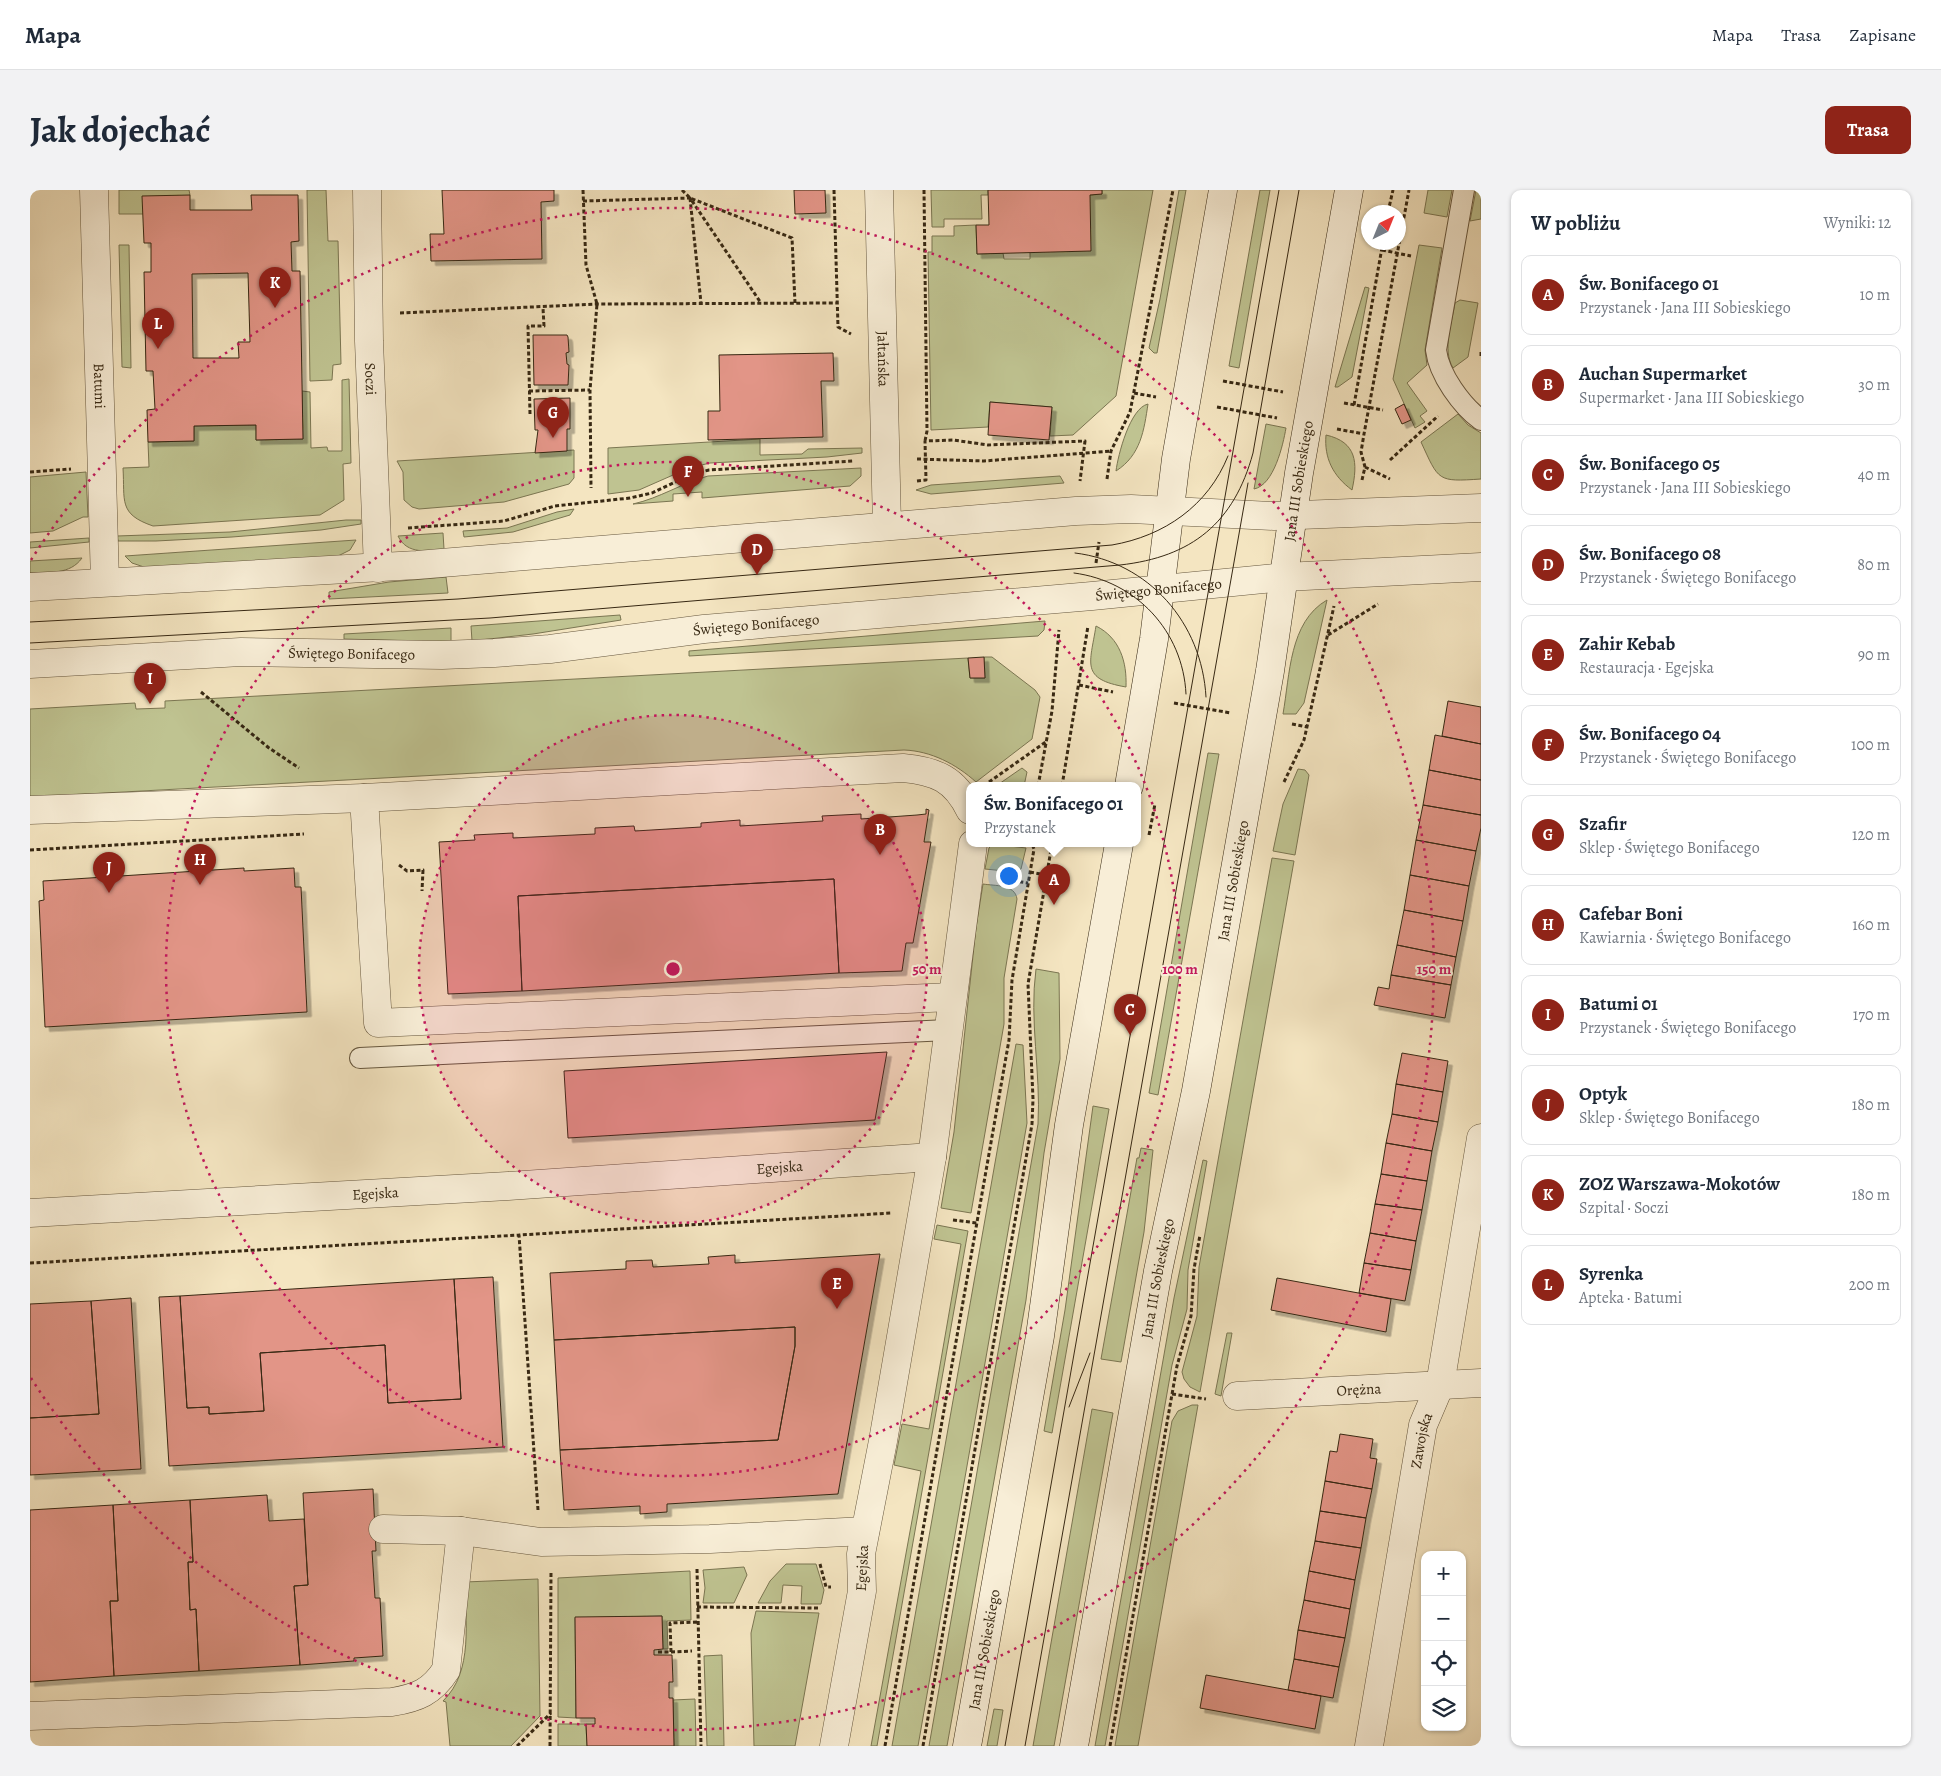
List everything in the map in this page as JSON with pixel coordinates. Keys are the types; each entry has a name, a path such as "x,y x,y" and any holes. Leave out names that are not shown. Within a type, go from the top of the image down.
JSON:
{"street":[{"name":"Batumi","path":"94,190 105,582"},
{"name":"Soczi","path":"367,190 369,341 378,568"},
{"name":"Jałtańska","path":"879,190 886,526"},
{"path":"1130,782 1161,590 1169,510 1180,434 1223,190"},
{"name":"Jana III Sobieskiego","path":"1074,1746 1158,1271 1196,1091 1285,577 1293,516 1348,190"},
{"path":"30,587 378,568 1076,511 1169,510 1293,516 1481,508"},
{"name":"Świętego Bonifacego","path":"30,664 250,652 435,655 494,653 550,649 704,628 1161,590 1285,577 1481,567"},
{"path":"30,810 364,798 903,768 926,770 948,781 966,800"},
{"path":"364,798 378,1023 951,997"},
{"path":"932,1157 951,997 973,847"},
{"name":"Jana III Sobieskiego","path":"967,1746 1040,1336 1065,1150 1118,847"},
{"name":"Zawojska","path":"1368,1746 1422,1424 1440,1385 1481,1138"},
{"name":"Egejska","path":"30,1213 508,1186 932,1157 883,1441 861,1554 862,1591 834,1746"},
{"name":"Orężna","path":"1237,1396 1481,1383"},
{"path":"383,1529 461,1531 542,1542 710,1539 865,1531"},
{"path":"30,1716 392,1702 413,1699 433,1687 446,1670 461,1531"}],"lane":[{"path":"1464,190 1436,350 1444,373 1472,413 1481,420"},
{"path":"360,1058 948,1030"}],"path":[{"path":"583,190 586,265 597,304 590,390 591,488"},
{"path":"682,190 690,198 761,303"},
{"path":"924,190 927,431 924,441 926,480"},
{"path":"1107,479 1111,451 1130,412 1173,190"},
{"path":"1390,205 1393,190"},
{"path":"1362,482 1365,467 1361,452 1409,190"},
{"path":"583,201 690,198 792,238 795,303"},
{"path":"690,198 701,304"},
{"path":"1354,404 1382,250 1411,256"},
{"path":"390,313 543,308 597,304 837,303"},
{"path":"530,414 528,326 544,326 543,308"},
{"path":"1481,352 1481,357"},
{"path":"1223,381 1289,393"},
{"path":"529,391 590,390"},
{"path":"1134,393 1153,396"},
{"path":"1337,402 1382,410"},
{"path":"1218,408 1282,419"},
{"path":"1390,460 1439,415"},
{"path":"1332,428 1364,434"},
{"path":"924,441 953,440 988,445 1085,441 1079,485"},
{"path":"376,530 504,522 555,506 641,496 690,475 709,470 885,460 984,461 1111,451"},
{"path":"30,472 74,469"},
{"path":"1282,786 1304,740 1334,602"},
{"path":"1063,782 1080,685 1089,619"},
{"path":"1039,782 1052,711 1060,627"},
{"path":"1080,685 1118,693"},
{"path":"201,692 269,748 302,770"},
{"path":"1170,702 1229,713"},
{"path":"988,782 1046,741"},
{"path":"30,850 310,834"},
{"path":"885,1746 1009,1040 1012,980 1033,847"},
{"path":"923,1746 1032,1124 1033,1099 1028,984 1051,847"},
{"path":"392,860 407,871 423,870 422,891"},
{"path":"1030,872 1066,879"},
{"path":"993,878 1028,883"},
{"path":"30,1263 898,1213"},
{"path":"946,1218 978,1223"},
{"path":"1110,1746 1177,1366 1191,1316 1194,1269 1201,1230"},
{"path":"519,1235 538,1518"},
{"path":"547,1564 551,1570 550,1746"},
{"path":"697,1570 701,1746"},
{"path":"697,1608 820,1608"},
{"path":"671,1652 670,1623 697,1622"},
{"path":"658,1652 692,1651"},
{"path":"517,1746 551,1713"}],"green space":[{"path":"119,190 189,190 190,195 143,214 119,214"},
{"path":"307,190 326,190 328,241 338,241 341,364 333,365 332,380 310,381"},
{"path":"931,190 988,190 988,195 981,195 982,219 944,219 944,227 932,227"},
{"path":"1102,190 1153,190 1116,396 1073,435 1050,436 1052,407 990,402 988,427 931,430 928,252 932,252 932,236 954,236 954,226 976,225 977,254 1003,253 1004,259 1030,259 1030,252 1090,195 1102,194"},
{"path":"1179,190 1186,190 1157,353 1154,353 1149,348 1160,299"},
{"path":"1260,190 1270,190 1239,368 1229,366"},
{"path":"1428,190 1452,190 1447,217 1424,213"},
{"path":"1476,190 1481,190 1481,219 1470,221"},
{"path":"119,245 129,245 131,368 122,367"},
{"path":"1419,245 1442,248 1425,350 1427,365 1407,383 1427,411 1420,416 1425,422 1415,428 1393,379"},
{"path":"1365,287 1369,288 1352,377 1338,387 1335,387"},
{"path":"1460,300 1478,303 1468,357 1453,368 1448,353 1448,345 1455,303"},
{"path":"349,379 351,463 343,464 344,500 320,515 153,526 134,517 129,511 124,498 123,468 149,467 148,442 194,441 194,426 256,425 256,440 303,439 302,391 310,392 311,448 327,447 328,451 342,451 342,380"},
{"path":"1148,404 1143,432 1136,450 1124,465 1116,471 1119,454 1130,423 1142,407"},
{"path":"1458,414 1468,425 1481,433 1481,479 1456,480 1441,476 1436,472 1421,442"},
{"path":"1266,424 1286,428 1280,454 1272,472 1261,486 1254,489"},
{"path":"1326,435 1344,443 1353,455 1355,471 1352,490 1345,485 1331,466 1328,459"},
{"path":"760,439 760,455 802,454 808,449 862,448 862,453 827,457 710,463 689,468 639,490 608,494 608,448"},
{"path":"574,450 574,478 569,484 504,502 419,509 412,507 404,500 403,472 397,461"},
{"path":"861,468 861,476 850,486 702,498 702,492 673,494 673,501 633,504 708,476"},
{"path":"86,472 88,517 83,517 53,531 30,533 30,477"},
{"path":"1060,476 1064,483 931,494 916,490 931,485"},
{"path":"574,509 570,515 513,532 464,537 463,531 507,528 557,512"},
{"path":"361,520 361,524 321,530 156,541 118,541 117,536 230,532"},
{"path":"443,533 444,549 431,550 412,549 402,542 398,536"},
{"path":"89,538 89,542 30,548 30,542"},
{"path":"356,540 350,550 336,557 147,568 132,563 125,556"},
{"path":"82,558 71,567 59,572 30,573 30,561"},
{"path":"446,577 448,593 329,599 329,592 389,582"},
{"path":"1327,600 1304,703 1296,714 1283,714 1293,651 1298,635 1314,610"},
{"path":"620,615 621,620 533,634 472,641 471,626"},
{"path":"1045,621 1044,630 1038,636 689,656 689,651"},
{"path":"1096,626 1111,637 1120,652 1125,669 1126,687 1111,684 1101,679 1092,668 1091,660"},
{"path":"451,628 451,642 344,639 344,634"},
{"path":"984,657 992,657 1035,690 1040,697 1032,739 976,782 952,764 943,760 924,753 904,750 30,797 30,709 135,703 136,709 165,708 165,701 968,658 970,678 985,678"},
{"path":"1208,753 1219,754 1158,1095 1149,1093"},
{"path":"1022,768 1027,772 1025,782 1002,782"},
{"path":"1298,769 1305,770 1309,775 1295,855 1273,851 1283,804"},
{"path":"989,848 1026,848 1021,869 1015,872 985,869"},
{"path":"1272,858 1294,861 1200,1392 1190,1387 1184,1379 1182,1372 1197,1316 1199,1267"},
{"path":"983,884 1009,888 1017,899 1004,978 1004,1024 971,1213 941,1208 954,1132 976,928"},
{"path":"1036,969 1059,973 1060,1059 1044,1153 1026,1300 947,1746 929,1746 1038,1124 1038,1085 1034,1027"},
{"path":"1016,1044 1023,1045 1027,1123 918,1746 892,1746"},
{"path":"1093,1106 1109,1109 1052,1433 1044,1431 1065,1310"},
{"path":"1141,1148 1153,1150 1144,1232 1121,1362 1101,1359 1137,1158 1139,1158"},
{"path":"1203,1160 1207,1161 1188,1270 1187,1309 1172,1365 1105,1746 1095,1746 1174,1298"},
{"path":"937,1225 968,1231 877,1746 871,1746 921,1471 894,1465 902,1424 929,1429 961,1244 934,1239"},
{"path":"1227,1333 1232,1333 1221,1396 1215,1394"},
{"path":"1192,1405 1198,1405 1138,1746 1115,1746 1172,1421 1178,1411"},
{"path":"1092,1409 1113,1413 1054,1746 1033,1746"},
{"path":"786,1564 816,1564 824,1590 821,1604 801,1604 802,1586 783,1585 781,1603 758,1603 770,1581"},
{"path":"744,1567 747,1575 734,1603 703,1603 705,1588 703,1570"},
{"path":"690,1571 691,1620 667,1621 668,1649 663,1649 662,1616 575,1618 576,1718 558,1717 558,1578"},
{"path":"538,1579 540,1716 511,1746 450,1746 446,1702 443,1701 453,1689 460,1675 464,1660 466,1645 465,1582"},
{"path":"756,1611 819,1613 795,1746 754,1746 751,1633"},
{"path":"722,1655 724,1746 707,1746 704,1656"},
{"path":"695,1699 696,1746 674,1746 673,1700"},
{"path":"994,1709 1003,1710 997,1746 987,1746"},
{"path":"558,1724 586,1724 587,1746 558,1746"}],"building":[{"path":"442,190 554,190 554,201 541,202 542,259 431,261 430,234 444,234"},
{"path":"794,190 825,190 826,213 795,214"},
{"path":"988,190 1102,190 1102,194 1090,195 1091,251 977,254 976,225 989,225"},
{"path":"190,195 190,210 252,210 251,195 298,195 299,241 291,242 292,271 300,271 303,439 256,440 256,425 194,426 194,441 148,442 147,410 155,409 153,371 146,371 144,272 151,272 151,243 144,243 142,196","holes":["248,273 250,342 238,342 239,358 193,358 192,274"]},
{"path":"533,335 567,335 569,352 566,353 567,364 569,365 568,385 534,385"},
{"path":"833,353 834,381 821,381 823,437 708,440 708,411 720,411 719,355"},
{"path":"570,398 570,429 567,429 567,451 535,453 538,430 535,430 534,399"},
{"path":"990,402 1052,407 1049,440 988,435"},
{"path":"1404,404 1411,420 1402,424 1395,409"},
{"path":"984,657 985,678 970,678 968,658"},
{"path":"1448,701 1481,707 1481,744 1442,736"},
{"path":"1435,735 1481,744 1481,780 1429,770"},
{"path":"1429,770 1481,780 1481,815 1423,805"},
{"path":"1423,805 1481,815 1481,828 1476,851 1416,840"},
{"path":"926,809 929,810 924,842 931,842 913,943 906,943 902,971 839,973 834,879 518,896 522,991 448,994 439,842 475,840 474,835 513,833 513,838 595,834 595,828 634,826 635,831 701,827 701,823 740,820 740,826 823,821 822,816 861,814 861,819 926,814"},
{"path":"1416,840 1476,851 1469,886 1410,875"},
{"path":"244,868 244,871 294,868 295,887 301,887 307,1012 45,1027 39,901 44,900 43,881"},
{"path":"1410,875 1469,886 1463,921 1404,910"},
{"path":"834,879 839,973 522,991 518,896"},
{"path":"1404,910 1463,921 1456,957 1397,945"},
{"path":"1397,945 1456,957 1451,985 1391,975"},
{"path":"1391,975 1451,985 1445,1018 1374,1005 1378,987 1389,989"},
{"path":"887,1052 875,1120 568,1138 564,1071"},
{"path":"1402,1053 1448,1061 1443,1092 1396,1084"},
{"path":"1396,1084 1443,1092 1438,1122 1392,1114"},
{"path":"1392,1114 1438,1122 1432,1151 1386,1143"},
{"path":"1386,1143 1432,1151 1427,1181 1381,1174"},
{"path":"1381,1174 1427,1181 1422,1210 1375,1204"},
{"path":"1375,1204 1422,1210 1416,1241 1370,1233"},
{"path":"1370,1233 1416,1241 1411,1270 1364,1263"},
{"path":"880,1254 838,1494 667,1504 667,1512 640,1514 640,1506 564,1510 560,1450 778,1440 795,1346 795,1327 554,1340 550,1273 626,1269 626,1261 652,1260 653,1267 709,1264 708,1257 735,1255 735,1263"},
{"path":"1364,1263 1411,1270 1405,1301 1359,1293"},
{"path":"493,1277 503,1447 169,1466 159,1297 180,1296 187,1408 209,1407 209,1414 264,1411 260,1353 385,1345 388,1403 461,1399 454,1279"},
{"path":"1277,1278 1391,1299 1386,1332 1271,1310"},
{"path":"454,1279 461,1399 388,1403 385,1345 260,1353 264,1411 209,1414 209,1407 187,1408 180,1296"},
{"path":"131,1298 141,1469 30,1475 30,1418 99,1414 91,1301"},
{"path":"91,1301 99,1414 30,1418 30,1304"},
{"path":"795,1327 795,1346 778,1440 560,1450 554,1340"},
{"path":"1340,1434 1373,1439 1370,1458 1377,1459 1372,1489 1325,1481 1330,1451 1337,1452"},
{"path":"1325,1481 1372,1489 1366,1518 1320,1511"},
{"path":"373,1489 376,1551 372,1551 375,1598 380,1598 383,1656 354,1658 354,1661 300,1665 294,1586 308,1585 303,1493"},
{"path":"267,1495 269,1521 304,1519 308,1585 294,1586 300,1665 199,1671 196,1609 190,1610 188,1562 193,1562 190,1500"},
{"path":"190,1500 193,1562 188,1562 190,1610 196,1609 199,1671 114,1676 110,1601 118,1601 113,1505"},
{"path":"113,1505 118,1601 110,1601 114,1676 30,1682 30,1510"},
{"path":"1320,1511 1366,1518 1361,1548 1315,1541"},
{"path":"1315,1541 1361,1548 1355,1580 1309,1571"},
{"path":"1309,1571 1355,1580 1350,1609 1304,1600"},
{"path":"1304,1600 1350,1609 1345,1638 1298,1630"},
{"path":"662,1616 663,1649 654,1650 654,1655 672,1655 673,1682 669,1682 669,1698 673,1698 674,1746 587,1746 586,1724 595,1724 595,1718 576,1718 575,1617"},
{"path":"1298,1630 1345,1638 1339,1667 1294,1659"},
{"path":"1294,1659 1339,1667 1333,1698 1288,1690"},
{"path":"1206,1675 1321,1696 1315,1729 1200,1708"}],"tram line":[{"path":"1005,1746 1279,190"},
{"path":"30,643 490,618 1120,565 1146,561 1168,554 1189,545 1222,517 1245,478 1253,453 1299,190"},
{"path":"30,622 458,599 1112,545 1131,541 1149,534 1182,516 1209,490 1228,456"},
{"path":"1025,1746 1248,483"},
{"path":"1075,553 1102,559 1126,569 1148,583 1167,601 1182,621 1194,645 1202,670 1206,697"},
{"path":"1074,573 1096,578 1117,586 1136,598 1152,613 1166,630 1176,650 1183,671 1186,694"},
{"path":"1069,1407 1090,1353"}],"place":[{"name":"ZOZ Warszawa-Mokotów","path":"275,308"},
{"name":"Syrenka","path":"158,349"},
{"name":"Szafir","path":"553,438"},
{"name":"Św. Bonifacego 04","path":"688,497"},
{"name":"Św. Bonifacego 08","path":"757,575"},
{"name":"Batumi 01","path":"150,704"},
{"name":"Auchan Supermarket","path":"880,855"},
{"name":"Cafebar Boni","path":"200,885"},
{"name":"Optyk","path":"109,893"},
{"name":"Św. Bonifacego 01","path":"1054,905"},
{"name":"Św. Bonifacego 05","path":"1130,1035"},
{"name":"Zahir Kebab","path":"837,1309"}]}
